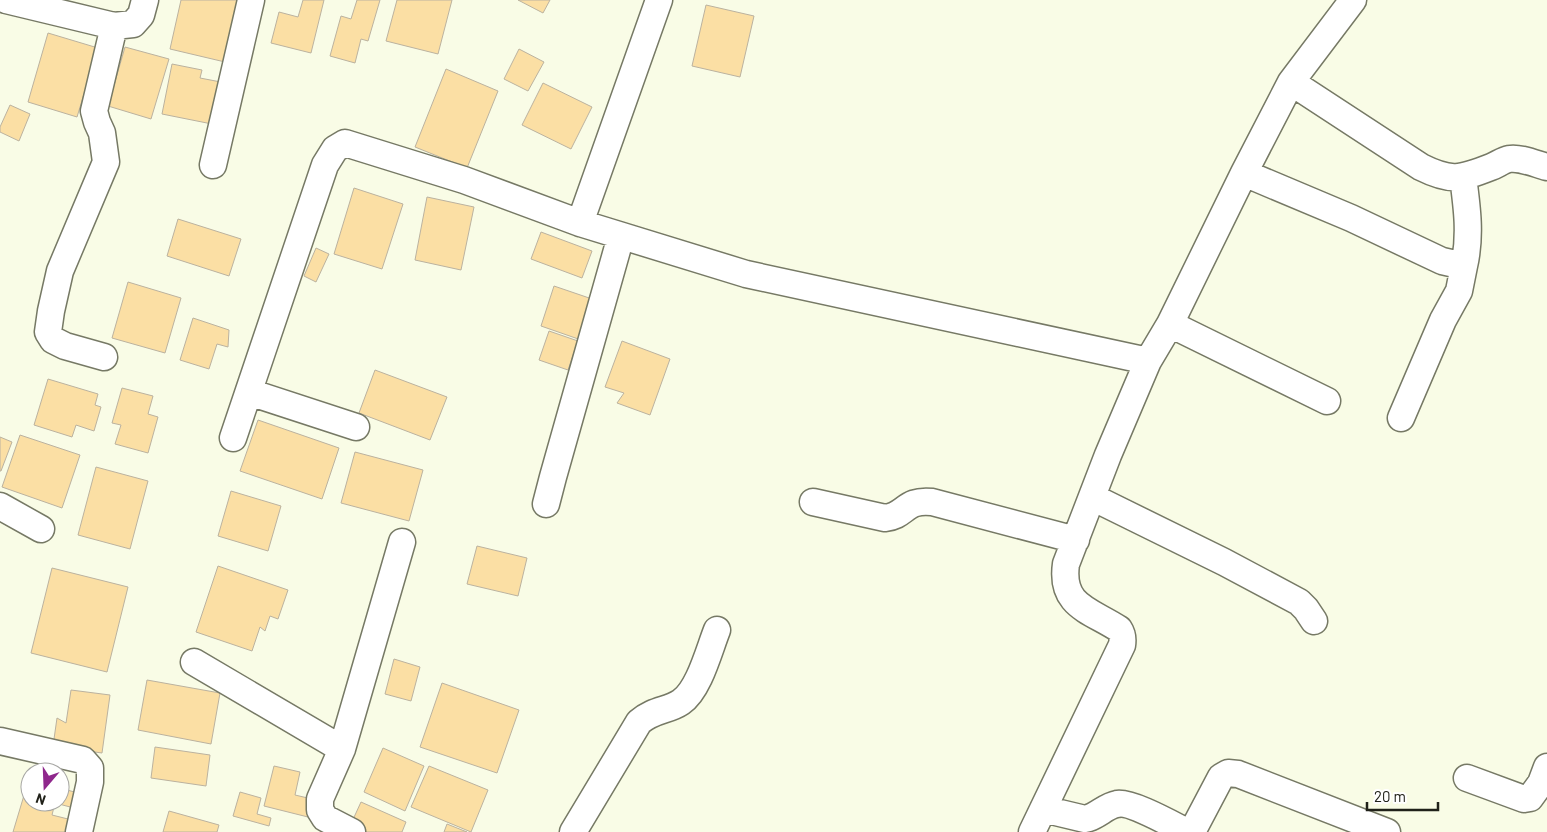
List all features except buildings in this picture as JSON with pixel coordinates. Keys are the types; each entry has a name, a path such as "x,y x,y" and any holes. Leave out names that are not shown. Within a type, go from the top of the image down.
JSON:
{"street":[{"path":"6,0 114,26 133,24 141,15 145,0"},
{"path":"213,165 252,0"},
{"path":"580,224 659,0"},
{"path":"1032,832 1123,640 1119,629 1074,602 1064,582 1066,564 1148,361 1170,324 1291,82 1353,0"},
{"path":"104,358 65,346 53,340 48,332 60,271 106,162 102,133 94,111 114,26"},
{"path":"1291,82 1421,167 1439,176 1462,177 1509,159 1547,167"},
{"path":"233,438 326,165 335,149 345,143 464,180 580,224 746,274 1148,361"},
{"path":"1244,173 1351,218 1442,261 1464,266"},
{"path":"1401,418 1443,320 1459,291 1468,252 1469,234 1468,208 1462,177"},
{"path":"546,504 621,236"},
{"path":"1170,324 1327,401"},
{"path":"249,392 356,428"},
{"path":"1092,498 1224,562 1299,602 1314,620"},
{"path":"813,502 885,518 893,517 913,502 932,502 1076,540"},
{"path":"0,506 41,529"},
{"path":"352,832 325,818 320,810 320,799 342,749 402,542"},
{"path":"573,832 639,722 653,712 681,702 694,686 717,630"},
{"path":"194,662 342,749"},
{"path":"0,741 83,760 90,768 90,782 79,832"},
{"path":"1467,778 1524,799 1530,798 1541,783 1547,767"},
{"path":"1192,832 1221,777 1228,772 1238,774 1387,832"},
{"path":"1043,809 1085,819 1090,818 1109,806 1125,803 1187,832"}]}
